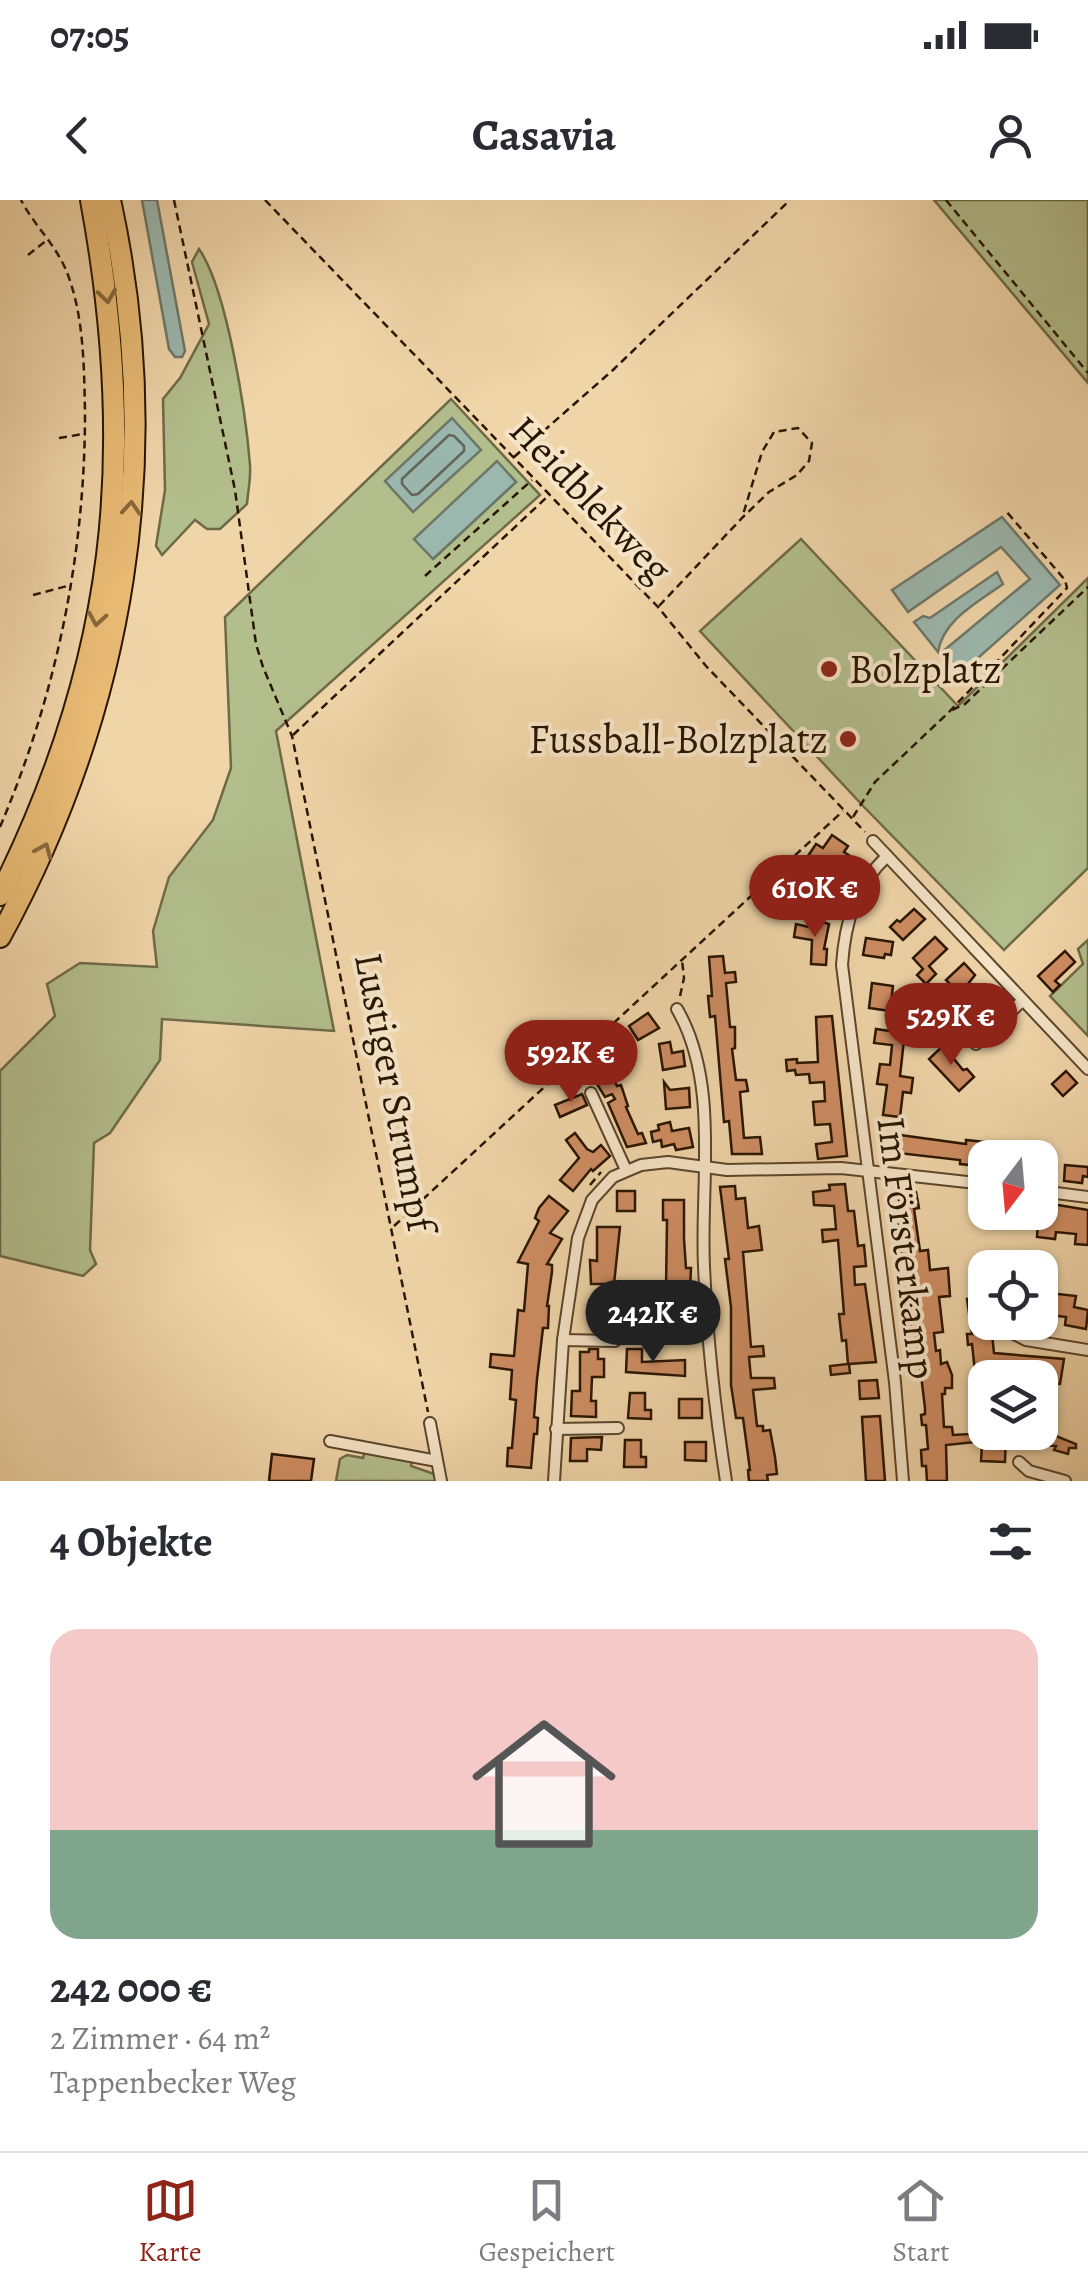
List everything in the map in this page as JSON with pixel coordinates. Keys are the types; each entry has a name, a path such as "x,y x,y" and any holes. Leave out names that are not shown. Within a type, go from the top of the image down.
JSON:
{"highway":[{"path":"0,895 50,787 72,725 92,647 105,571 114,484 114,365 109,302 91,200"},
{"path":"0,936 36,868 79,762 102,684 125,571 133,488 134,409 128,303 110,200"}],"street":[{"path":"873,841 1088,1069"},
{"name":"Im Försterkamp","path":"886,856 861,886 853,905 844,934 842,964 895,1382 903,1481"},
{"path":"976,1044 1022,1001"},
{"path":"678,1008 691,1032 697,1058 704,1167 704,1264 726,1481"},
{"path":"591,1093 626,1170"},
{"path":"554,1481 564,1340 583,1221 601,1187 626,1170 668,1162 704,1167 867,1170 968,1182"},
{"path":"1058,1193 1088,1196"},
{"path":"564,1340 615,1341"},
{"path":"1026,1340 1088,1350"},
{"path":"430,1423 441,1481"},
{"path":"556,1428 618,1428"},
{"path":"330,1441 437,1461"},
{"path":"1019,1462 1029,1471 1066,1481"}],"path":[{"path":"0,827 48,689 72,584 85,433 81,332 68,273 21,200"},
{"name":"Lustiger Strumpf","path":"174,200 235,490 256,644 262,668 292,736 430,1423"},
{"name":"Heidblekweg","path":"265,200 658,608 718,678 873,841"},
{"path":"512,458 598,383 790,200"},
{"path":"946,200 1088,373"},
{"path":"28,255 48,239"},
{"path":"658,608 742,518 810,461 812,442 798,428 774,432 762,452 742,518"},
{"path":"59,438 85,433"},
{"path":"425,576 533,480"},
{"path":"292,736 549,496"},
{"path":"852,818 876,782 950,712 1067,588 1065,580 1006,511"},
{"path":"34,595 72,584"},
{"path":"950,712 964,704 1088,588"},
{"path":"393,1228 844,810"},
{"path":"678,1008 683,982 681,958"}],"green space":[{"path":"934,200 1088,200 1088,383"},
{"path":"199,249 218,292 234,353 250,480 247,504 220,529 207,529 195,520 162,555 156,546 165,490 163,399 180,378 209,324 192,262"},
{"path":"451,399 540,495 276,731 334,1031 162,1019 160,1060 110,1133 94,1143 90,1250 96,1264 83,1276 0,1256 0,1071 55,1016 47,984 80,963 157,967 153,931 169,877 213,820 231,768 225,617","holes":["497,462 516,482 433,559"]},
{"path":"801,539 958,706 1088,578 1088,868 1004,950 700,631"},
{"path":"1088,940 1088,1036 1050,996 1083,964 1078,949"},
{"path":"365,1450 412,1459 411,1466 437,1475 438,1481 336,1481 340,1459 347,1455 363,1458"}],"water":[{"path":"142,200 157,200 185,351 182,357 175,357 169,349"},
{"path":"452,418 481,450 413,512 385,481"},
{"path":"497,461 516,482 433,559 414,539"},
{"path":"1002,517 1060,585 960,674 941,653 1030,579 1001,547 908,612 892,590"},
{"path":"997,572 1003,584 954,621 938,652 914,622 923,616 930,618"}],"building":[{"path":"832,835 848,846 844,852 853,858 844,870 822,857 816,866 806,859 816,844 823,848"},
{"path":"914,909 925,919 903,940 890,927"},
{"path":"811,918 829,924 824,949 826,965 811,964 812,940 794,937 796,924 809,927"},
{"path":"935,937 947,949 929,966 936,974 926,984 917,975 923,969 913,958"},
{"path":"866,938 893,942 891,955 863,955"},
{"path":"1065,951 1075,962 1055,981 1060,985 1053,992 1038,976"},
{"path":"723,956 725,973 735,972 736,982 726,983 730,1027 735,1027 732,1049 736,1080 746,1080 748,1091 740,1092 744,1138 760,1137 762,1154 732,1154 729,1121 724,1122 715,1016 710,1017 708,996 712,996 709,957"},
{"path":"964,963 975,975 960,994 946,980"},
{"path":"872,983 893,986 890,1011 869,1008"},
{"path":"952,1010 964,1024 947,1040 935,1027"},
{"path":"648,1013 659,1028 638,1040 629,1026"},
{"path":"832,1016 847,1156 818,1159 816,1144 832,1142 830,1124 815,1125 813,1102 825,1101 824,1082 810,1083 809,1074 787,1071 786,1060 818,1062 816,1017"},
{"path":"891,1021 906,1022 900,1076 913,1078 911,1093 903,1092 900,1117 883,1115 887,1085 877,1084 880,1064 890,1065 892,1045 874,1043 876,1029 890,1031"},
{"path":"670,1042 672,1053 683,1051 685,1066 663,1070 659,1044"},
{"path":"946,1043 963,1070 974,1077 959,1091 929,1059"},
{"path":"602,1056 617,1086 621,1085 626,1107 646,1143 627,1147 608,1103 615,1099 612,1094 605,1097 589,1071 581,1075 577,1066 584,1059 586,1064"},
{"path":"1066,1071 1077,1083 1063,1096 1052,1084"},
{"path":"664,1082 670,1090 689,1088 690,1107 666,1109"},
{"path":"582,1094 587,1105 560,1117 555,1105"},
{"path":"670,1122 672,1131 689,1128 693,1147 676,1150 674,1144 662,1147 661,1140 653,1142 651,1132"},
{"path":"575,1133 587,1149 593,1152 601,1145 610,1156 591,1169 573,1191 560,1180 579,1158 566,1140"},
{"path":"900,1135 966,1144 968,1140 968,1165 960,1164 960,1160 898,1153"},
{"path":"1065,1165 1088,1167 1088,1177 1083,1176 1082,1183 1064,1181"},
{"path":"845,1184 848,1211 854,1211 858,1246 864,1245 866,1266 854,1267 855,1285 865,1284 876,1362 849,1364 850,1373 831,1375 830,1366 848,1364 839,1314 844,1314 838,1240 823,1242 822,1230 836,1229 834,1206 814,1205 813,1192"},
{"path":"735,1186 736,1199 745,1198 748,1228 759,1226 762,1250 743,1252 751,1347 763,1346 764,1356 749,1357 751,1378 774,1378 775,1388 753,1390 757,1426 763,1426 763,1431 770,1430 775,1457 777,1474 767,1475 768,1481 749,1481 743,1418 736,1418 731,1385 731,1307 725,1259 729,1259 720,1187"},
{"path":"617,1191 635,1191 635,1211 617,1211"},
{"path":"916,1192 919,1208 914,1209 920,1251 928,1250 930,1270 948,1268 950,1296 939,1297 943,1332 934,1333 941,1364 947,1362 952,1375 952,1388 945,1388 942,1394 944,1427 952,1427 953,1435 968,1434 968,1443 946,1445 947,1481 927,1481 926,1466 922,1466 921,1450 928,1449 921,1415 925,1408 916,1334 910,1325 908,1268 902,1269 899,1224 904,1223 898,1195"},
{"path":"549,1196 568,1211 550,1233 562,1239 547,1264 552,1265 552,1272 548,1328 543,1328 537,1379 537,1434 531,1468 507,1466 516,1400 510,1399 512,1370 490,1367 491,1354 514,1356 518,1310 524,1311 528,1264 518,1262 539,1221 535,1218 539,1208"},
{"path":"663,1200 684,1200 690,1289 666,1288 667,1220 663,1220"},
{"path":"1058,1205 1088,1210 1088,1245 1075,1244 1076,1234 1056,1232 1055,1239 1037,1237 1037,1230 1058,1230"},
{"path":"597,1227 620,1227 614,1284 591,1284 590,1260 597,1261"},
{"path":"1058,1294 1076,1296 1074,1307 1088,1310 1086,1329 1065,1325 1066,1317 1058,1316"},
{"path":"624,1309 642,1309 642,1328 624,1328"},
{"path":"664,1313 680,1313 682,1335 663,1335"},
{"path":"967,1334 968,1340 993,1340 994,1353 1064,1359 1060,1384 1058,1360 974,1360 972,1344 968,1345"},
{"path":"598,1349 598,1359 604,1359 604,1377 592,1377 591,1401 596,1401 596,1417 571,1416 572,1391 580,1391 580,1352"},
{"path":"627,1349 642,1349 642,1362 685,1360 685,1376 626,1372"},
{"path":"877,1380 879,1398 860,1399 859,1381"},
{"path":"630,1393 645,1393 645,1410 651,1410 651,1419 628,1418"},
{"path":"679,1399 702,1399 702,1418 679,1418"},
{"path":"880,1416 885,1481 866,1481 862,1417"},
{"path":"602,1437 601,1450 587,1449 587,1461 570,1461 571,1438"},
{"path":"1058,1437 1076,1444 1068,1454 1054,1450 1058,1450"},
{"path":"625,1440 641,1440 641,1457 646,1457 646,1467 624,1467"},
{"path":"685,1442 706,1442 706,1461 685,1460"},
{"path":"982,1450 1005,1450 1005,1462 981,1461"},
{"path":"272,1454 314,1459 311,1481 269,1481"}],"place":[{"name":"Bolzplatz","path":"829,669"},
{"name":"Fussball-Bolzplatz","path":"848,739"}]}
